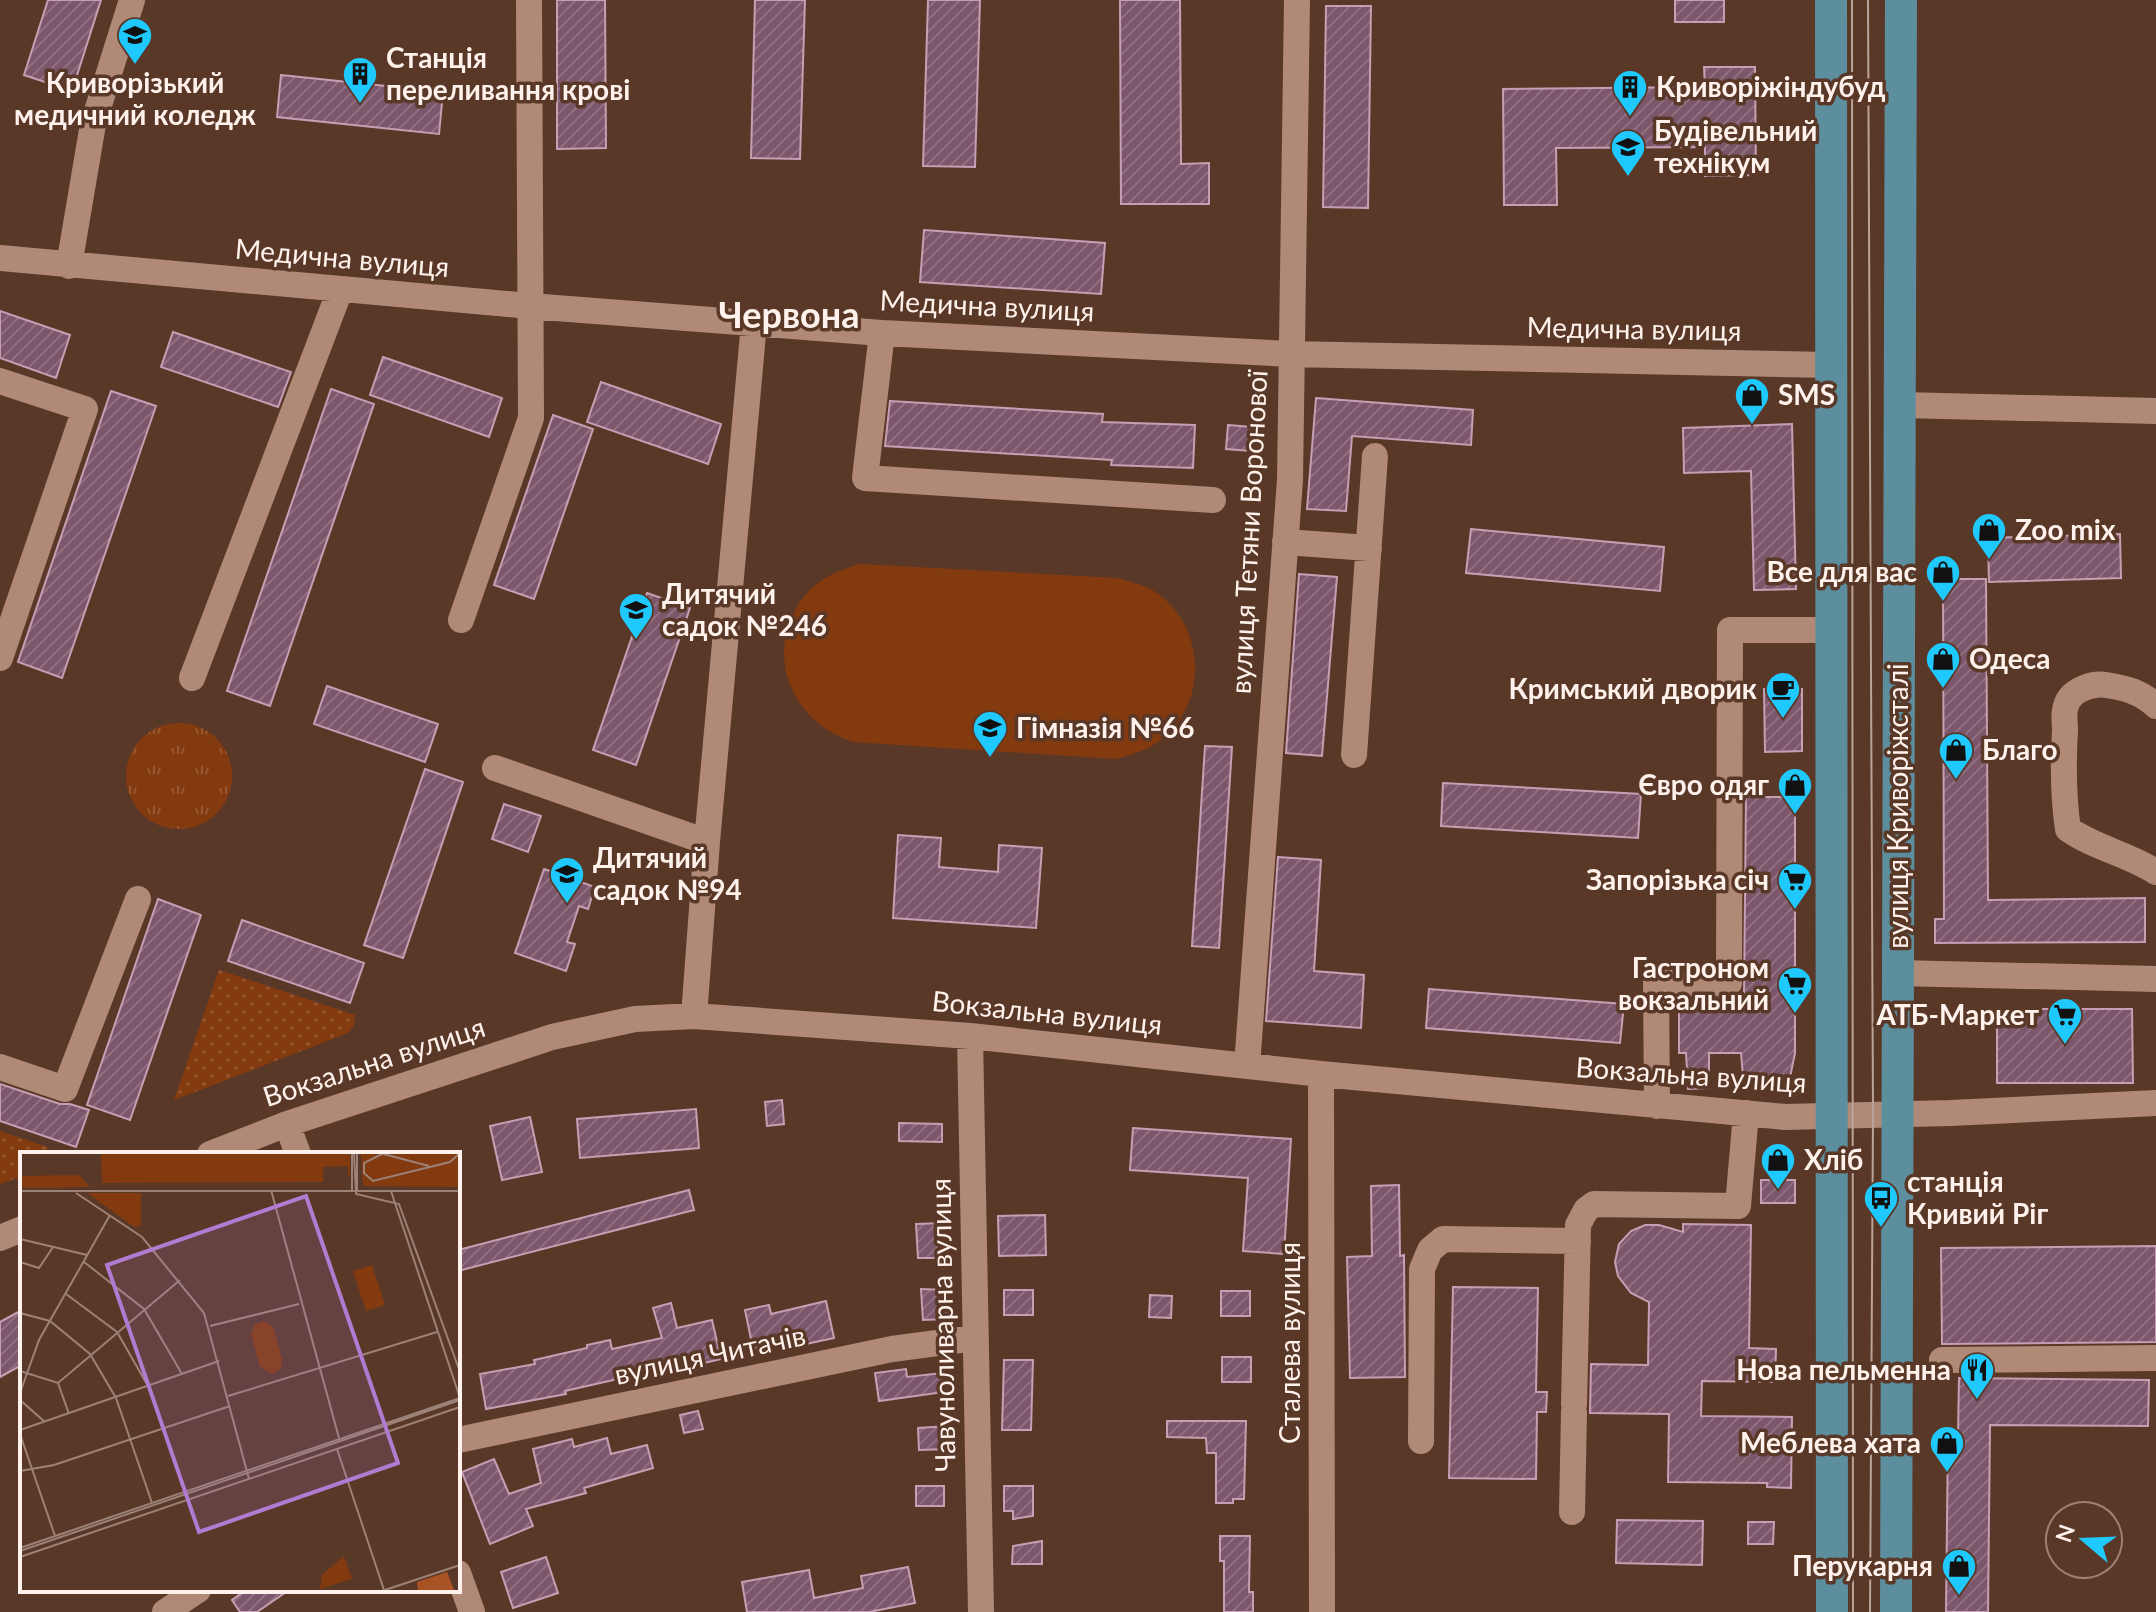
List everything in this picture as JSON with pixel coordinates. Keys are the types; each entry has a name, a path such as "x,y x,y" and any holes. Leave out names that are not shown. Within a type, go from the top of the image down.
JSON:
{"main road":[{"path":"1831,0 1832,1612"},
{"name":"вулиця Криворіжсталі","path":"1896,1612 1901,0"}],"street":[{"path":"69,266 93,124 132,0"},
{"path":"461,620 531,418 529,0"},
{"name":"вулиця Тетяни Воронової","path":"1247,1066 1290,480 1297,0"},
{"name":"Медична вулиця","path":"0,258 340,290 882,333 1290,354 1830,365"},
{"path":"192,678 340,290"},
{"path":"694,1016 754,323"},
{"path":"882,333 865,478 1213,500"},
{"path":"0,381 85,409 0,658"},
{"path":"1901,405 2156,411"},
{"path":"1354,755 1375,456"},
{"path":"1285,542 1369,548"},
{"path":"1657,1106 1656,983 1729,983 1730,630 1833,630"},
{"path":"2156,706 2144,694 2123,688 2098,684 2075,692 2066,705 2064,801 2068,829 2084,840 2156,872"},
{"path":"495,768 707,842"},
{"path":"0,1067 65,1089 138,899"},
{"path":"1898,973 2156,979"},
{"name":"Вокзальна вулиця","path":"215,1152 287,1124 552,1037 635,1019 694,1016 970,1036 1321,1074 1785,1117 2156,1103"},
{"name":"Чавуноливарна вулиця","path":"970,1036 981,1612"},
{"name":"Сталева вулиця","path":"1321,1074 1322,1612"},
{"path":"1572,1512 1578,1225 1586,1210 1594,1204 1738,1206 1746,1113"},
{"path":"287,1124 297,1152"},
{"path":"0,1238 20,1230"},
{"path":"1421,1441 1422,1269 1430,1250 1443,1239 1578,1241"},
{"name":"вулиця Читачів","path":"460,1440 892,1349 975,1338"},
{"path":"1942,1360 2156,1358"},
{"path":"460,1579 472,1612"},
{"path":"165,1612 195,1592"}],"green space":[{"path":"860,564 1117,578 1144,586 1169,603 1182,620 1190,639 1195,659 1190,700 1180,719 1161,740 1116,759 853,742 830,732 798,700 788,680 784,658 786,636 793,614 807,593 831,575"},
{"path":"179,723 199,727 216,739 228,756 232,776 228,796 216,813 199,825 179,829 159,825 142,813 130,796 126,776 130,756 142,739 159,727"},
{"path":"219,970 355,1015 354,1025 348,1033 174,1100"},
{"path":"0,1131 47,1147 50,1152 20,1152 20,1177 0,1184"}],"building":[{"path":"48,0 101,0 72,91 24,75"},
{"path":"557,0 605,0 606,148 557,149"},
{"path":"755,0 805,0 800,159 751,158"},
{"path":"928,0 980,0 975,167 923,166"},
{"path":"1120,0 1180,0 1181,164 1209,163 1209,204 1121,204"},
{"path":"1675,0 1724,0 1724,22 1675,22"},
{"path":"1326,6 1371,6 1368,208 1323,207"},
{"name":"Криворіжіндубуд","path":"1704,67 1755,67 1756,175 1705,176 1705,147 1556,148 1557,205 1504,205 1503,89 1705,87"},
{"name":"Станція переливання крові","path":"281,75 443,92 439,134 277,117"},
{"path":"924,230 1105,243 1101,294 920,282"},
{"path":"0,311 70,335 56,378 0,358"},
{"path":"173,332 291,372 278,407 161,367"},
{"path":"383,357 502,398 489,437 370,395"},
{"path":"601,382 721,424 708,464 587,422"},
{"path":"331,389 374,404 270,706 227,691"},
{"path":"111,391 156,406 62,678 18,662"},
{"path":"1316,398 1473,410 1471,445 1352,436 1346,511 1307,509"},
{"path":"890,401 1103,414 1102,422 1195,425 1193,468 1111,465 1112,460 885,446"},
{"path":"553,415 593,429 534,599 494,585"},
{"path":"1792,424 1796,589 1754,590 1751,471 1684,473 1683,428"},
{"path":"1228,425 1252,427 1251,451 1226,449"},
{"path":"1471,529 1664,547 1660,591 1466,573"},
{"path":"2120,534 2121,578 1989,582 1988,538"},
{"path":"1299,574 1337,577 1322,756 1286,753"},
{"path":"1943,579 1986,579 1988,900 2145,898 2145,942 1935,943 1935,919 1944,919"},
{"path":"647,593 690,608 636,765 593,750"},
{"path":"327,686 438,724 425,762 314,724"},
{"name":"Кримський дворик","path":"1764,689 1802,689 1802,751 1765,752"},
{"path":"1205,746 1232,747 1219,948 1192,946"},
{"path":"425,769 463,782 403,958 364,945"},
{"path":"1443,783 1641,794 1638,838 1441,826"},
{"path":"1746,797 1795,797 1795,1053 1788,1087 1744,1088 1741,1053 1709,1053 1709,1088 1688,1089 1686,1053 1679,1053 1679,999 1744,998"},
{"path":"504,804 541,816 528,852 492,839"},
{"path":"898,835 941,838 939,867 998,872 999,845 1042,848 1036,928 893,918"},
{"path":"1278,857 1321,860 1314,971 1364,975 1361,1028 1266,1021"},
{"path":"544,869 595,887 588,909 579,906 567,942 575,944 566,971 515,953"},
{"path":"158,899 201,915 130,1120 87,1105"},
{"path":"242,920 364,963 350,1003 228,961"},
{"path":"1429,989 1624,1004 1620,1043 1426,1028"},
{"name":"АТБ-Маркет","path":"1997,1009 2132,1009 2133,1083 1997,1083"},
{"path":"0,1084 89,1110 76,1147 0,1121"},
{"path":"782,1100 784,1124 767,1126 765,1102"},
{"path":"696,1109 699,1148 580,1158 577,1119"},
{"path":"530,1117 542,1172 502,1180 490,1126"},
{"path":"899,1123 942,1124 942,1142 899,1141"},
{"path":"1133,1128 1291,1139 1284,1254 1243,1251 1248,1178 1130,1170"},
{"name":"Хліб","path":"1761,1180 1795,1180 1795,1203 1761,1203"},
{"path":"1399,1185 1400,1256 1404,1255 1405,1377 1350,1378 1347,1257 1372,1256 1371,1186"},
{"path":"689,1190 694,1210 460,1270 460,1249"},
{"path":"1045,1215 1046,1255 999,1256 998,1216"},
{"path":"943,1223 944,1258 918,1258 916,1224"},
{"path":"1683,1224 1751,1225 1749,1348 1776,1349 1775,1382 1702,1381 1701,1416 1792,1417 1791,1488 1767,1487 1767,1483 1668,1482 1669,1414 1590,1413 1591,1364 1648,1365 1649,1302 1631,1293 1618,1276 1615,1262 1619,1244 1631,1231 1645,1225 1659,1225 1683,1232"},
{"path":"2156,1246 2156,1342 1942,1344 1941,1248"},
{"path":"1453,1287 1538,1288 1536,1392 1547,1392 1546,1412 1537,1412 1536,1479 1449,1478"},
{"path":"921,1289 946,1290 947,1319 923,1320"},
{"path":"1004,1290 1033,1290 1033,1315 1004,1315"},
{"path":"1221,1291 1250,1291 1250,1316 1221,1316"},
{"path":"1150,1295 1172,1296 1171,1318 1149,1317"},
{"path":"826,1301 834,1338 806,1344 805,1338 753,1349 745,1310 769,1305 771,1314"},
{"path":"671,1303 677,1328 712,1320 721,1359 486,1409 480,1374 535,1364 534,1360 610,1340 612,1349 662,1338 653,1308"},
{"path":"20,1311 20,1366 0,1377 0,1322"},
{"path":"1222,1357 1251,1357 1251,1382 1222,1382"},
{"path":"1004,1360 1033,1360 1031,1430 1002,1430"},
{"path":"906,1369 907,1377 942,1373 944,1392 879,1401 875,1373"},
{"path":"1959,1378 2149,1380 2148,1426 1990,1425 1988,1612 1946,1612 1948,1434 1958,1434"},
{"path":"698,1411 703,1429 684,1433 680,1415"},
{"path":"1167,1421 1246,1421 1244,1499 1233,1499 1233,1503 1216,1503 1216,1453 1207,1453 1206,1438 1167,1437"},
{"path":"949,1426 950,1449 919,1450 918,1428"},
{"path":"607,1438 611,1454 647,1445 653,1468 584,1488 586,1493 526,1509 533,1526 490,1544 462,1472 494,1459 509,1494 541,1483 533,1449 572,1439 574,1447"},
{"path":"916,1486 944,1486 944,1506 916,1506"},
{"path":"1004,1486 1033,1486 1033,1516 1013,1519 1013,1511 1004,1511"},
{"path":"1617,1520 1703,1521 1702,1565 1616,1563"},
{"path":"1748,1522 1774,1522 1773,1544 1748,1544"},
{"path":"1220,1536 1250,1536 1249,1592 1253,1592 1253,1612 1224,1612 1224,1561 1220,1561"},
{"path":"1042,1541 1042,1564 1012,1564 1013,1546"},
{"path":"546,1557 558,1593 513,1608 501,1572"},
{"path":"908,1567 915,1603 869,1612 747,1612 742,1582 809,1570 814,1598 863,1588 861,1576"},
{"path":"243,1592 286,1592 257,1612 240,1612 232,1600"}],"tram line":[{"path":"1852,0 1853,1612"},
{"path":"1868,0 1873,1115 1870,1612"}],"place":[{"name":"Криворізький медичний коледж","path":"135,66"},
{"name":"Станція переливання крові","path":"360,105"},
{"name":"Криворіжіндубуд","path":"1630,118"},
{"name":"Будівельний технікум","path":"1628,178"},
{"name":"SMS","path":"1752,426"},
{"name":"Zoo mix","path":"1989,561"},
{"name":"Все для вас","path":"1943,603"},
{"name":"Дитячий садок №246","path":"636,641"},
{"name":"Одеса","path":"1943,690"},
{"name":"Кримський дворик","path":"1783,720"},
{"name":"Гімназія №66","path":"990,759"},
{"name":"Благо","path":"1956,781"},
{"name":"Євро одяг","path":"1795,816"},
{"name":"Дитячий садок №94","path":"567,905"},
{"name":"Запорізька січ","path":"1795,911"},
{"name":"Гастроном вокзальний","path":"1795,1015"},
{"name":"АТБ-Маркет","path":"2065,1046"},
{"name":"Хліб","path":"1778,1191"},
{"name":"станція Кривий Ріг","path":"1881,1229"},
{"name":"Нова пельменна","path":"1977,1401"},
{"name":"Меблева хата","path":"1947,1474"},
{"name":"Перукарня","path":"1959,1597"}],"district":[{"name":"Червона","path":"789,315"}]}
